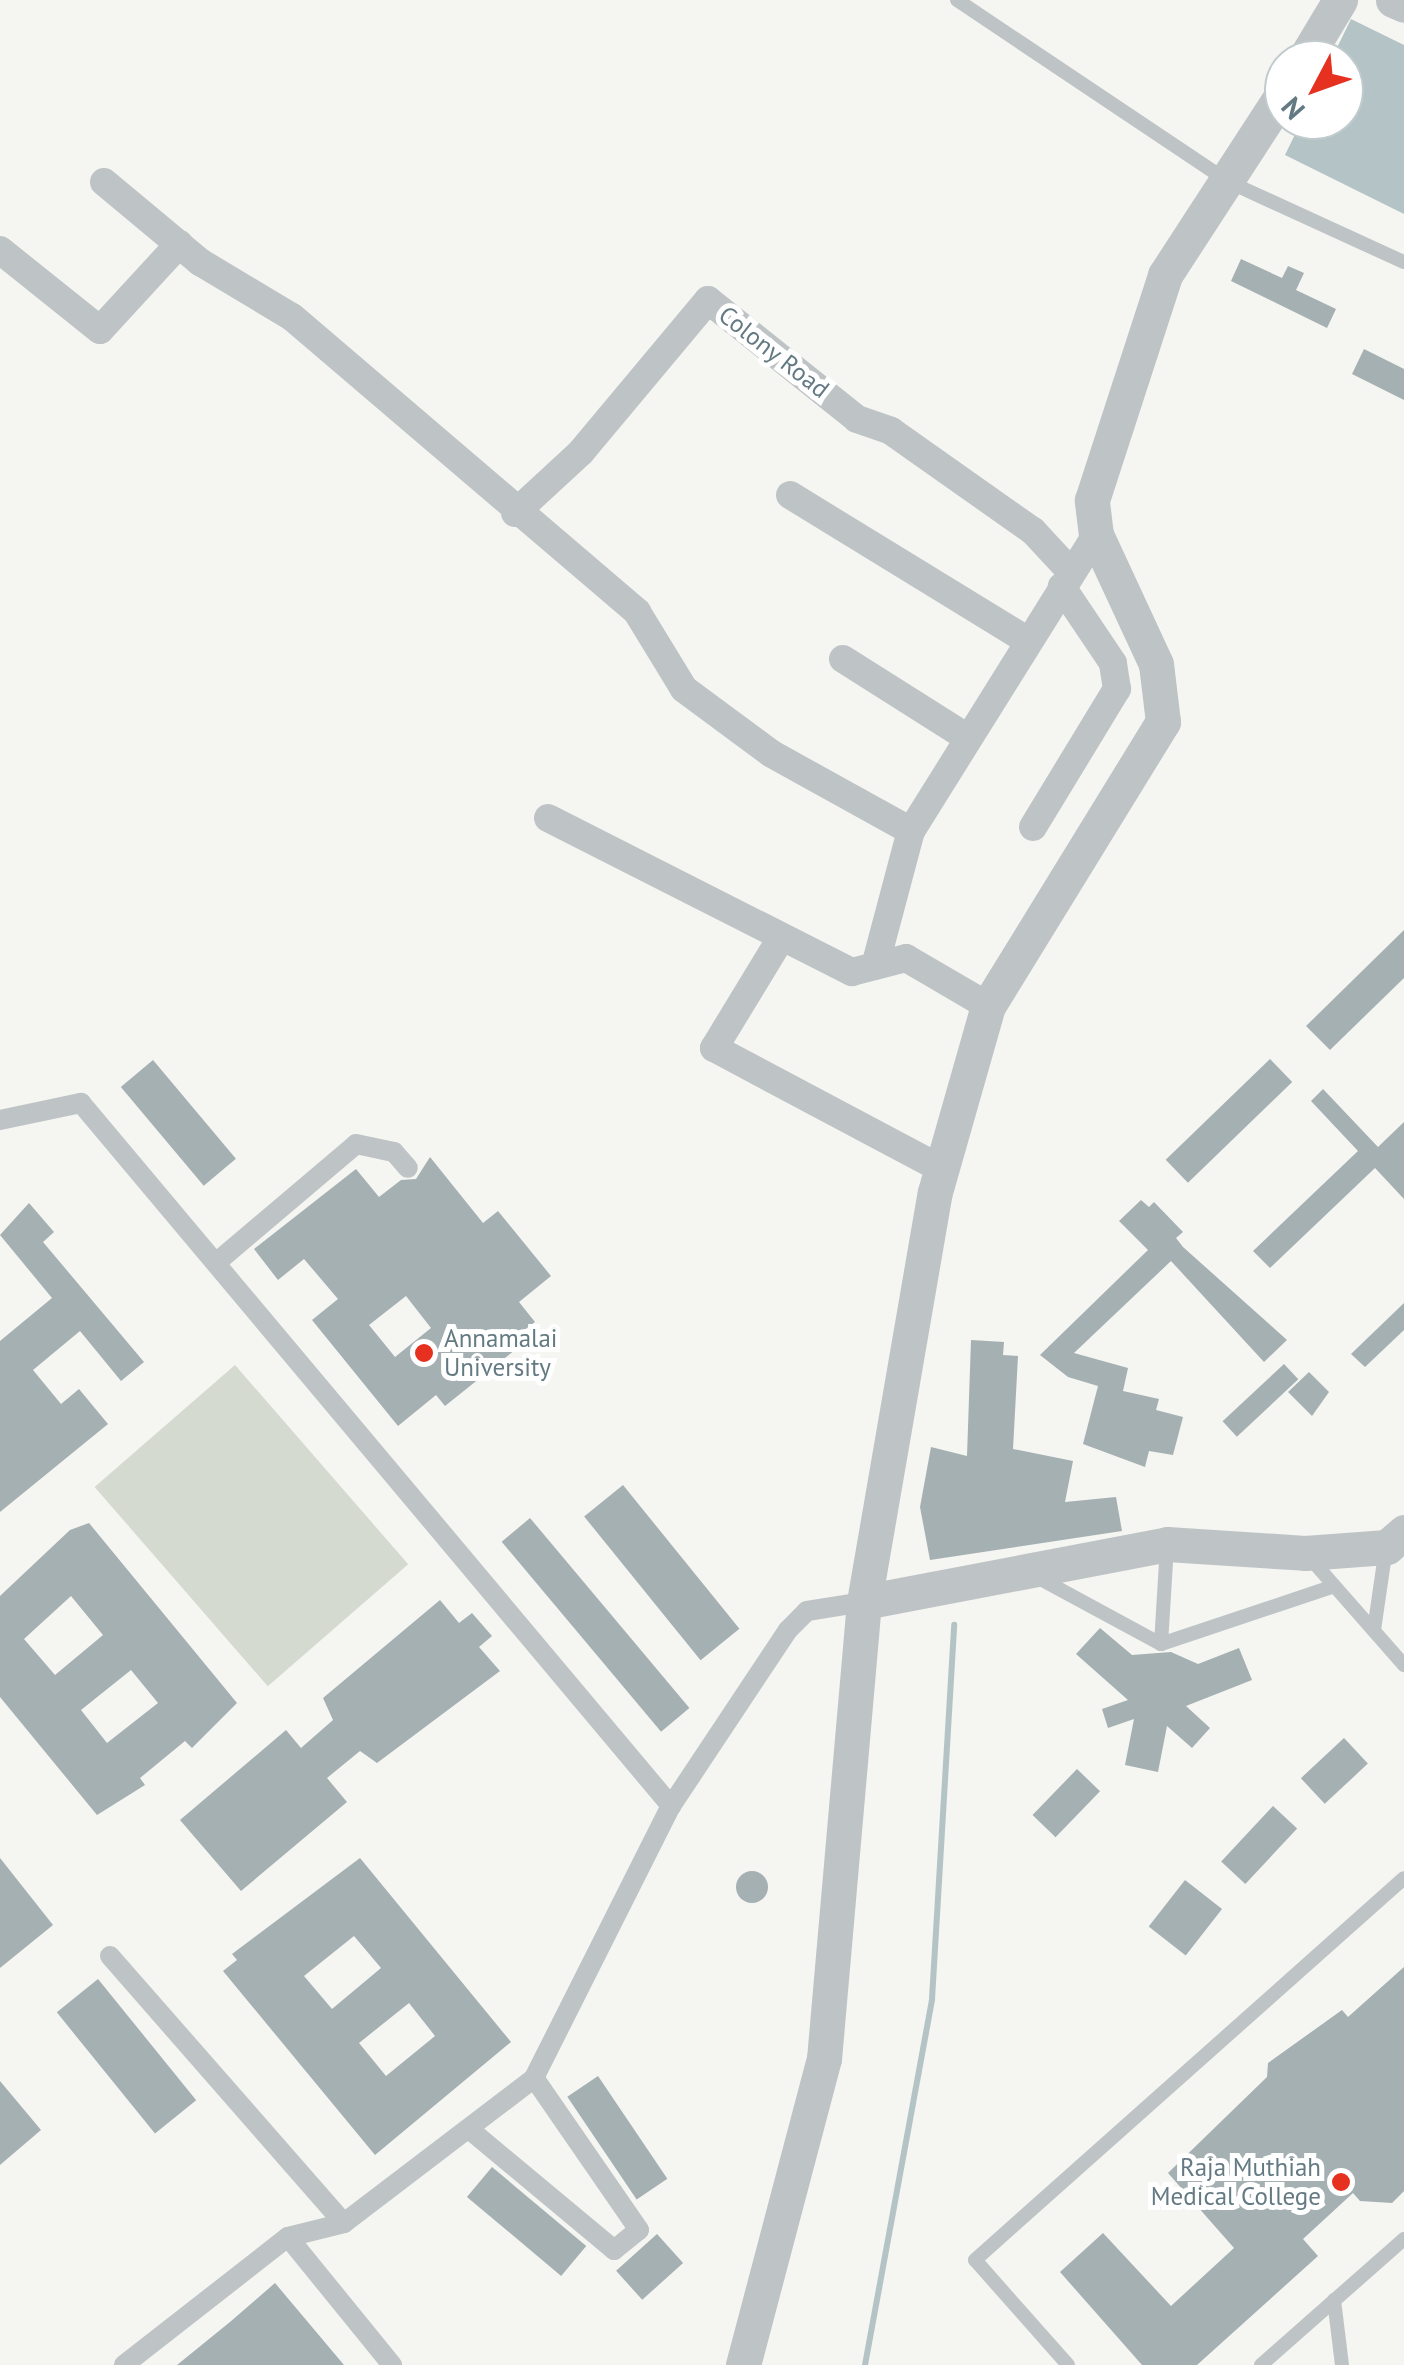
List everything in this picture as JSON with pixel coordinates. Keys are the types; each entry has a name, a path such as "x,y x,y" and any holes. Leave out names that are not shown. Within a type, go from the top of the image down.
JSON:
{"street":[{"path":"1316,40 1340,0"},
{"path":"1393,0 1404,5"},
{"path":"875,966 911,831 1067,580 1094,518 1111,426 1165,275 1264,125"},
{"path":"104,182 179,244 292,317 516,514 637,612 684,689 772,754 911,831"},
{"path":"0,250 100,330 179,244"},
{"name":"Colony Road","path":"516,514 581,452 708,300 857,419 891,431 1033,530 1067,580"},
{"path":"790,494 1028,641"},
{"path":"743,2365 824,2059 864,1602 942,1169 988,1006 1163,722 1156,664 1094,518"},
{"path":"1033,827 1117,688 1114,662 1067,580"},
{"path":"843,659 968,738"},
{"path":"548,818 852,972 906,958 988,1006"},
{"path":"782,938 714,1048 942,1169"},
{"path":"0,1120 82,1103 672,1806"},
{"path":"217,1262 356,1144 394,1152 408,1168"},
{"path":"124,2365 288,2237 344,2223 534,2078 672,1806 788,1630 807,1611 1167,1544 1305,1552 1395,1540"},
{"path":"110,1956 344,2223"},
{"path":"469,2129 614,2250 639,2230 534,2078"},
{"path":"288,2237 392,2365"}],"lane":[{"path":"957,0 1229,182 1404,262"},
{"path":"1374,1630 1395,1540"},
{"path":"1161,1644 1167,1544"},
{"path":"1305,1552 1404,1665"},
{"path":"1027,1572 1161,1644 1334,1586"},
{"path":"1068,2365 974,2260 1404,1878"},
{"path":"1261,2365 1404,2239"},
{"path":"1334,2300 1342,2365"}],"shaded area":[{"path":"1351,19 1404,45 1404,214 1285,155 1292,140 1364,140 1364,40 1341,40"},
{"path":"235,1365 408,1564 268,1686 95,1487"}],"building":[{"path":"1241,259 1282,278 1288,266 1304,273 1296,290 1336,309 1327,328 1231,281"},
{"path":"1364,349 1404,369 1404,400 1352,374"},
{"path":"1404,930 1404,978 1330,1050 1306,1026"},
{"path":"1270,1059 1292,1082 1188,1183 1166,1160"},
{"path":"153,1060 236,1159 204,1186 121,1087"},
{"path":"1323,1089 1378,1147 1404,1122 1404,1199 1375,1168 1270,1268 1253,1251 1358,1151 1311,1101"},
{"path":"430,1157 483,1223 498,1211 551,1276 519,1302 535,1322 519,1334 525,1342 445,1406 436,1395 398,1426 312,1320 338,1299 304,1259 278,1280 254,1249 356,1169 379,1197 401,1180 416,1179","holes":["406,1296 431,1328 395,1357 369,1325"]},
{"path":"1141,1200 1149,1207 1154,1202 1183,1232 1176,1238 1183,1247 1287,1340 1264,1362 1171,1261 1074,1353 1128,1368 1123,1391 1159,1399 1156,1410 1183,1417 1173,1455 1149,1451 1145,1467 1083,1444 1098,1386 1068,1377 1040,1355 1148,1250 1119,1221"},
{"path":"29,1203 54,1232 43,1242 144,1362 121,1381 80,1331 33,1370 61,1404 79,1389 108,1424 0,1512 0,1341 52,1298 0,1235"},
{"path":"1404,1303 1404,1330 1365,1367 1351,1354"},
{"path":"971,1340 1004,1342 1003,1355 1018,1356 1013,1449 1073,1461 1065,1502 1116,1497 1122,1531 930,1560 920,1507 931,1447 967,1456"},
{"path":"1284,1364 1298,1379 1237,1437 1223,1421"},
{"path":"1309,1372 1329,1392 1312,1416 1288,1392"},
{"path":"623,1485 739,1629 701,1660 584,1516"},
{"path":"530,1518 689,1708 661,1732 502,1542"},
{"path":"89,1523 237,1703 192,1748 185,1741 140,1778 145,1785 97,1815 0,1697 0,1596 70,1530","holes":["71,1596 103,1635 55,1675 24,1639","131,1670 158,1703 107,1743 81,1710"]},
{"path":"440,1600 459,1623 472,1613 492,1636 479,1647 500,1671 377,1763 360,1751 327,1778 347,1802 241,1891 180,1820 286,1730 301,1748 333,1720 323,1698"},
{"path":"1100,1628 1132,1655 1171,1652 1198,1664 1239,1648 1252,1680 1186,1706 1210,1728 1192,1748 1167,1726 1158,1772 1125,1765 1134,1719 1108,1728 1102,1709 1128,1700 1076,1654"},
{"path":"1344,1738 1368,1764 1325,1804 1301,1778"},
{"path":"1077,1769 1100,1791 1056,1837 1033,1815"},
{"path":"1273,1806 1297,1829 1245,1884 1221,1862"},
{"path":"0,1858 53,1925 0,1968"},
{"path":"360,1858 511,2042 375,2155 223,1971 237,1960 232,1954","holes":["354,1936 381,1968 332,2009 304,1976","409,2003 435,2036 386,2076 359,2043"]},
{"path":"752,1871 763,1876 768,1887 763,1898 752,1903 741,1898 736,1887 741,1876"},
{"path":"1185,1880 1222,1909 1186,1955 1149,1926"},
{"name":"Raja Muthiah Medical College","path":"1404,1967 1404,2191 1392,2203 1360,2201 1353,2193 1303,2239 1318,2256 1197,2365 1142,2365 1060,2272 1103,2233 1171,2306 1234,2248 1168,2173 1267,2077 1268,2063 1342,2010 1348,2017"},
{"path":"98,1979 196,2100 155,2134 57,2012"},
{"path":"598,2076 667,2179 637,2199 567,2097"},
{"path":"0,2081 41,2130 0,2165"},
{"path":"492,2167 586,2246 561,2276 467,2197"},
{"path":"657,2234 683,2263 642,2300 616,2271"},
{"path":"275,2283 344,2365 177,2365 230,2322"}],"waterway":[{"path":"865,2365 932,1999 954,1625"}],"place":[{"name":"Annamalai University","path":"424,1353"},
{"name":"Raja Muthiah Medical College","path":"1341,2182"}]}
